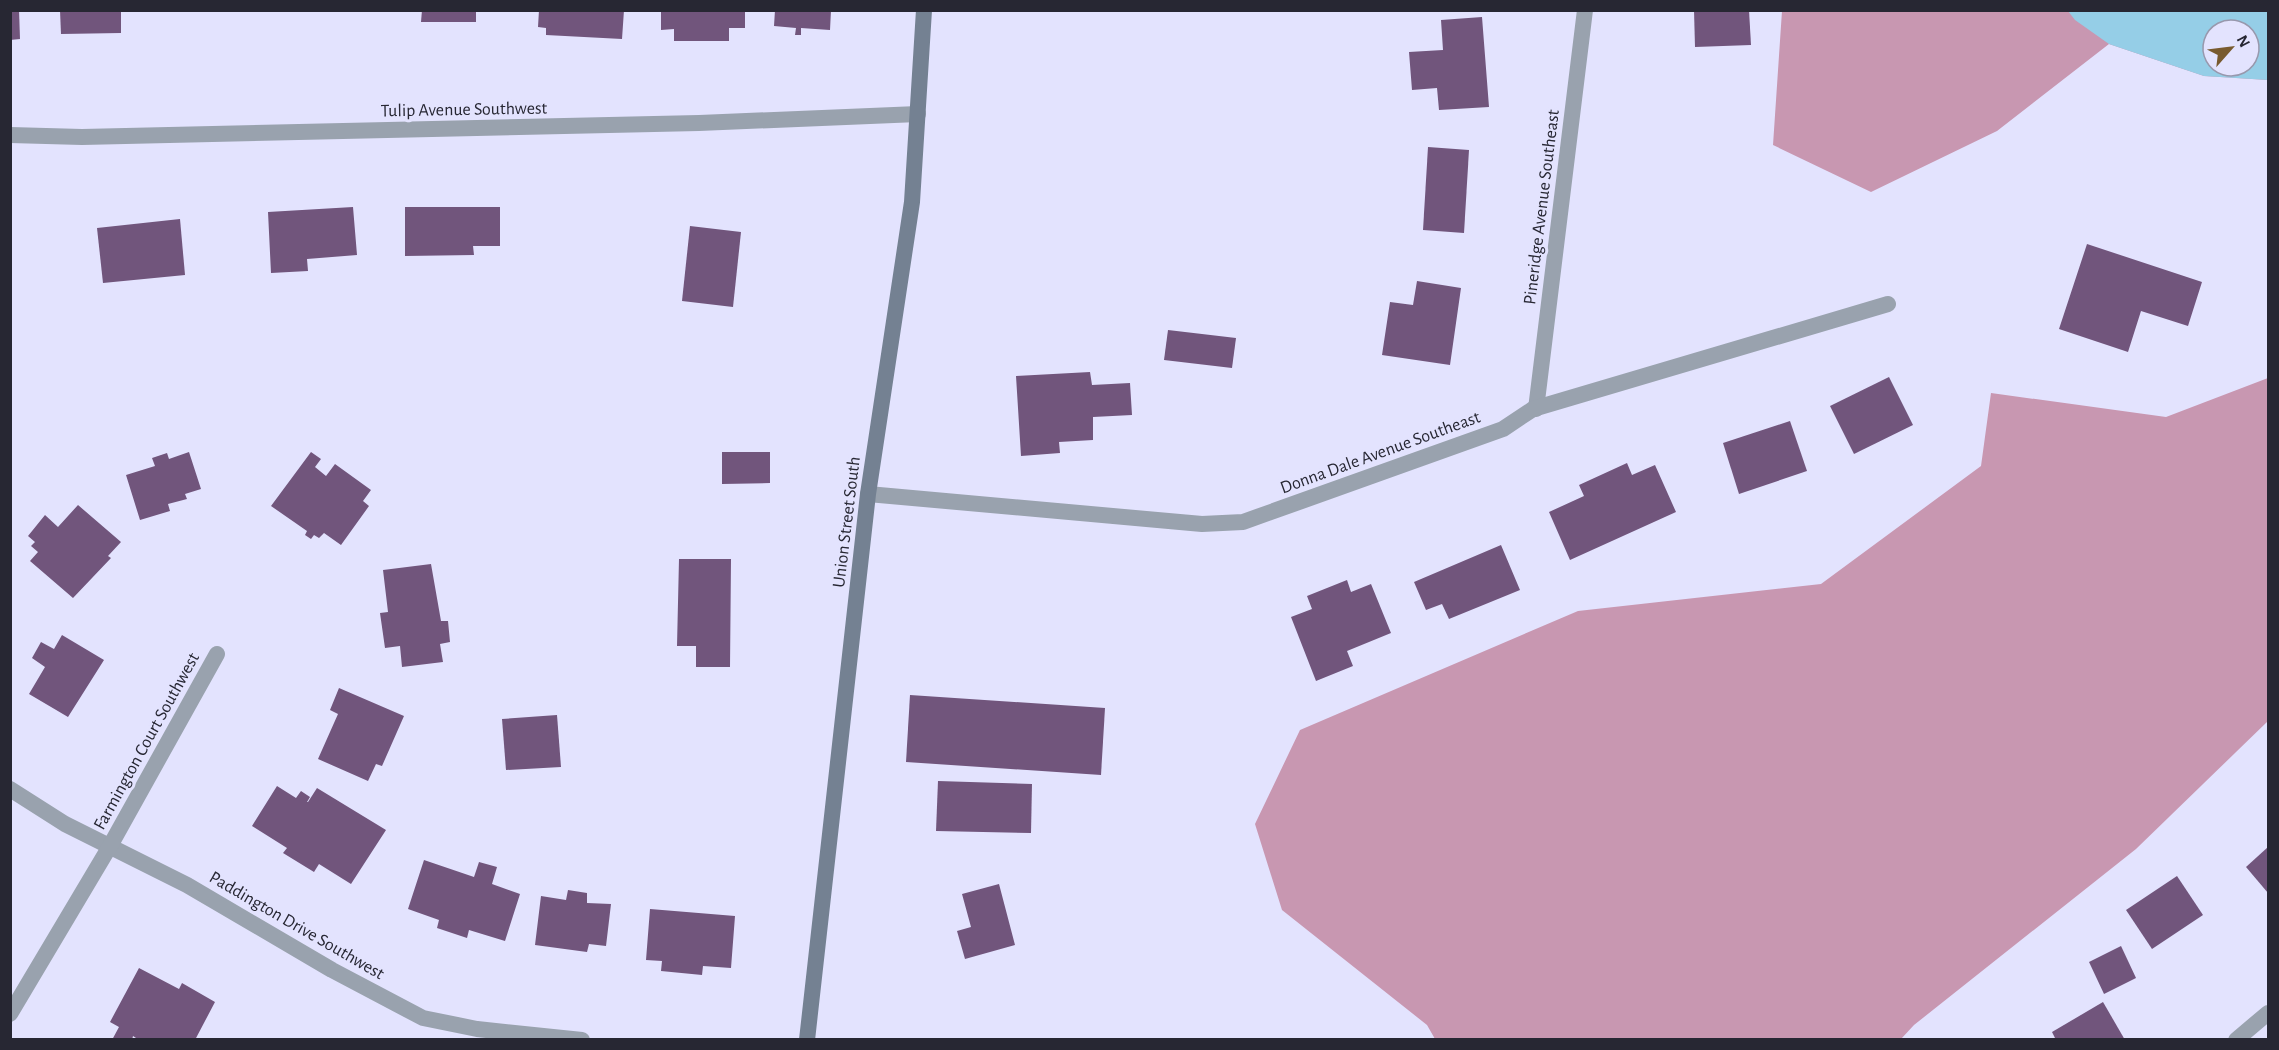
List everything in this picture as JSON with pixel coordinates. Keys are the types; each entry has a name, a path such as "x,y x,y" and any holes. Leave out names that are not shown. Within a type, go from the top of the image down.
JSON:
{"main road":[{"name":"Union Street South","path":"807,1040 868,494 912,202 924,10"}],"street":[{"name":"Pineridge Avenue Southeast","path":"1536,409 1585,10"},
{"name":"Tulip Avenue Southwest","path":"10,135 82,136 699,123 918,114"},
{"name":"Donna Dale Avenue Southeast","path":"868,494 1202,524 1243,522 1503,429 1536,409 1888,304"},
{"name":"Farmington Court Southwest","path":"10,1014 110,846 216,654"},
{"name":"Paddington Drive Southwest","path":"10,789 65,824 187,885 332,970 423,1018 477,1029 582,1040"},
{"path":"2236,1040 2268,1013"}],"shaded area":[{"path":"1782,11 2268,11 2268,80 2236,78 2261,78 2261,18 2201,18 2201,75 2109,44 1997,131 1871,192 1773,145"},
{"path":"2268,378 2268,721 2136,849 1914,1025 1901,1039 1435,1039 1427,1025 1282,910 1255,824 1300,730 1578,611 1821,584 1981,466 1991,393 2166,417"}],"water":[{"path":"2068,11 2268,11 2268,80 2236,78 2261,78 2261,18 2201,18 2201,75 2109,44 2075,20"}],"building":[{"path":"10,10 19,10 20,39 10,40"},
{"path":"60,10 121,10 121,33 61,34"},
{"path":"422,10 476,10 476,22 421,22"},
{"path":"539,10 624,10 622,39 546,35 546,28 538,27"},
{"path":"661,10 745,10 745,28 729,28 729,41 674,41 674,29 661,30"},
{"path":"775,10 831,10 830,30 801,28 801,35 795,35 796,28 774,26"},
{"path":"1694,10 1749,10 1751,45 1695,47"},
{"path":"1482,17 1489,107 1439,110 1437,88 1412,90 1409,52 1443,50 1441,20"},
{"path":"1428,147 1469,150 1464,233 1423,230"},
{"path":"353,207 357,255 307,259 308,271 271,273 268,212"},
{"path":"405,207 500,207 500,246 473,246 474,255 405,256"},
{"path":"180,219 185,275 103,283 97,228"},
{"path":"690,226 741,232 733,307 682,301"},
{"path":"2087,244 2202,282 2188,326 2141,311 2128,352 2059,329"},
{"path":"1417,281 1461,288 1450,365 1382,355 1390,302 1413,305"},
{"path":"1168,330 1236,338 1232,368 1164,360"},
{"path":"1090,372 1092,385 1130,383 1132,415 1093,417 1093,440 1059,442 1060,453 1021,456 1016,376"},
{"path":"1889,377 1913,425 1854,454 1830,406"},
{"path":"1790,421 1807,471 1739,494 1723,443"},
{"path":"189,452 201,489 185,494 187,499 168,504 170,511 140,520 126,475 155,466 152,458 167,453 169,459"},
{"path":"311,452 321,459 315,467 326,476 335,464 371,490 363,501 369,506 341,545 324,533 319,538 314,535 311,539 305,535 307,531 271,506"},
{"path":"722,452 770,452 770,483 722,484"},
{"path":"1627,463 1632,475 1655,465 1676,512 1570,560 1549,512 1584,496 1579,485"},
{"path":"78,505 121,542 108,556 111,558 73,598 30,561 38,552 31,546 35,542 28,536 45,515 58,527"},
{"path":"1501,545 1520,590 1449,619 1442,604 1426,610 1414,582"},
{"path":"679,559 731,559 730,667 696,667 696,646 677,646"},
{"path":"431,564 441,621 448,621 450,642 440,644 443,662 402,667 400,646 385,648 380,613 388,612 383,570"},
{"path":"1347,580 1351,592 1371,584 1391,633 1347,651 1353,666 1316,681 1291,617 1312,609 1307,596"},
{"path":"62,635 104,660 68,717 29,694 45,667 32,658 41,642 54,649"},
{"path":"339,688 404,716 382,766 376,764 368,781 318,759 338,714 330,710"},
{"path":"910,695 1105,708 1101,775 906,762"},
{"path":"557,715 561,767 506,770 502,719"},
{"path":"938,781 1032,784 1031,833 936,831"},
{"path":"277,786 296,798 301,791 310,797 307,802 317,788 386,830 351,884 319,864 314,872 283,853 287,848 252,826"},
{"path":"2268,847 2268,893 2246,867"},
{"path":"424,860 474,877 479,862 497,867 492,884 520,894 505,941 469,930 467,938 437,928 439,920 408,909"},
{"path":"2177,876 2203,915 2152,949 2126,910"},
{"path":"999,884 1015,945 965,959 957,931 971,927 962,894"},
{"path":"568,890 587,893 587,903 611,904 606,946 589,944 587,952 535,945 541,896 566,900"},
{"path":"650,909 735,916 731,968 703,966 702,975 661,971 662,961 646,960"},
{"path":"2121,946 2136,978 2104,994 2089,962"},
{"path":"139,968 179,989 182,983 215,1002 195,1040 139,1040 133,1036 132,1040 112,1040 119,1027 110,1022"},
{"path":"2103,1002 2125,1040 2056,1040 2052,1032"}]}
